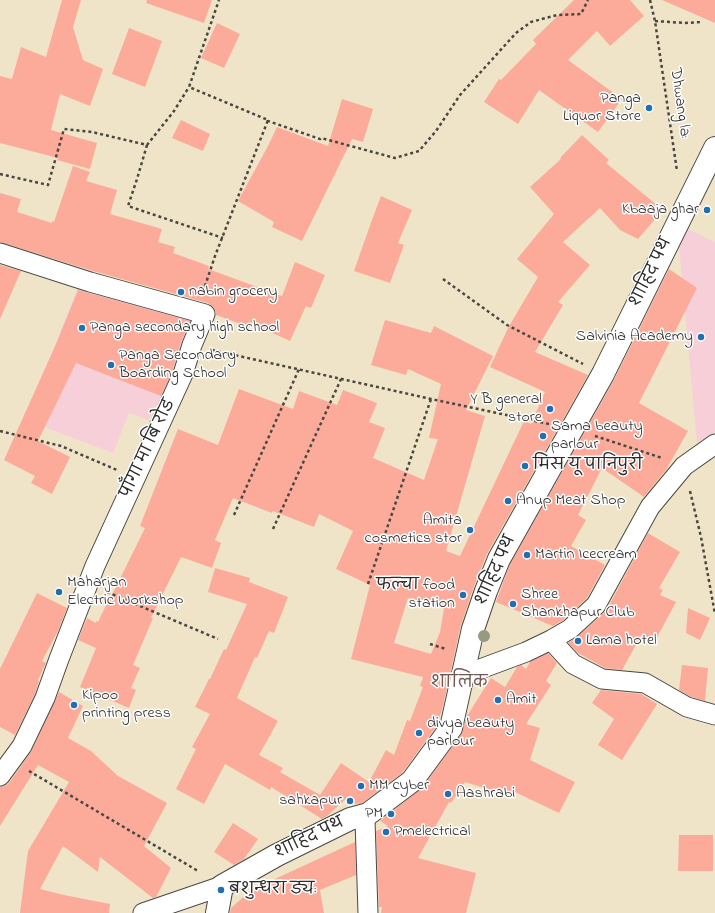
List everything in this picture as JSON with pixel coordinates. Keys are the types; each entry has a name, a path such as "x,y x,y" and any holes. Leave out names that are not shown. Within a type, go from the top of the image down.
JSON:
{"street":[{"name":"शाहिद पथ","path":"222,886 277,855 350,819 368,814 412,782 451,728 473,629 499,559 603,374 715,148"},
{"path":"0,253 78,279 205,314"},
{"name":"पाँगा मा बि रोड","path":"0,776 22,746 45,698 88,584 183,374 192,345 205,314"},
{"path":"464,675 526,652 551,640 570,629 596,606 650,507 684,466 715,444"},
{"path":"551,640 573,664 602,679 645,682 687,707 715,715"},
{"path":"368,814 365,820 368,913"},
{"path":"143,913 222,886 217,913"}],"path":[{"path":"218,0 189,87 174,111 147,145 138,180 128,206 223,238"},
{"path":"189,87 268,121 320,139 395,158 419,151 436,131 460,95 516,33 531,22 557,15 581,14 588,0"},
{"name":"Dhwang la:","path":"650,0 655,21 683,210"},
{"path":"655,21 685,23 702,22"},
{"path":"205,314 203,291 214,256 223,238 268,120"},
{"path":"0,174 48,185 64,129 92,132 147,145"},
{"path":"443,279 507,325 603,374"},
{"path":"192,345 299,370 572,429 684,466 701,537 715,614"},
{"path":"234,515 299,370"},
{"path":"273,529 341,379"},
{"path":"368,584 431,399"},
{"path":"0,431 61,446 135,478"},
{"path":"88,584 218,640"},
{"path":"11,761 222,886"}],"shaded area":[{"name":"Salvinia Academy","path":"677,224 715,242 715,432 697,443"},
{"name":"Panga Secondary Boarding School","path":"81,280 197,317 189,344 173,368 162,396 148,420 129,413 113,453 49,429 23,415 27,410 49,361"}],"building":[{"path":"62,0 81,0 73,27 83,60 103,69 90,106 60,94 51,130 97,143 90,169 57,160 58,158 0,143 0,76 12,79 21,47 46,57"},
{"path":"147,0 212,0 204,23 146,3"},
{"path":"574,0 630,0 644,16 610,46 597,31 568,60 622,99 598,132 539,90 518,124 484,102 499,79 501,80 536,44 533,40"},
{"path":"662,0 715,0 715,23"},
{"path":"217,23 240,34 224,68 201,58"},
{"path":"129,28 162,41 145,87 112,74"},
{"path":"342,99 373,109 363,142 352,139 302,241 272,227 274,222 238,201 277,127 328,146"},
{"path":"181,120 210,134 203,151 172,138"},
{"path":"582,135 609,160 606,163 663,210 638,239 620,230 600,208 563,242 590,265 558,302 563,305 535,352 588,375 487,554 474,586 461,625 442,710 436,727 403,772 362,803 356,804 347,798 322,819 271,787 270,790 225,764 204,804 176,789 196,749 192,747 210,714 195,707 224,649 226,650 247,604 208,592 215,568 250,578 249,582 288,597 274,633 269,631 257,658 255,657 237,698 278,721 259,755 283,768 280,772 320,795 341,763 369,782 386,750 394,755 407,720 410,721 423,687 420,686 423,677 351,659 370,585 336,569 353,531 319,514 314,527 273,511 272,513 233,498 215,540 221,543 212,568 181,557 151,618 153,618 133,665 140,668 131,688 136,690 129,708 80,687 96,648 78,640 87,618 96,623 96,621 98,622 145,528 140,526 178,429 218,445 239,389 293,409 299,391 337,405 343,390 377,403 369,422 385,428 373,458 424,480 438,439 429,438 441,384 408,369 406,375 371,365 385,320 431,333 434,326 493,356 466,410 485,416 446,551 460,556 524,421 531,424 545,392 490,367 508,328 538,277 517,259 554,214 530,187 561,159 560,158","holes":["408,598 444,609 440,632 431,654 394,643"]},
{"path":"73,166 90,172 86,181 117,190 110,214 162,229 158,242 175,247 173,253 209,266 208,269 282,296 295,262 325,275 311,308 306,306 290,341 253,324 252,328 216,315 213,307 208,303 93,271 0,242 0,193 21,199 17,212 52,223 52,221 54,222"},
{"path":"381,196 412,210 398,243 404,245 390,283 354,271"},
{"path":"0,265 21,271 0,319"},
{"path":"669,269 697,288 639,403 688,431 666,470 644,497 602,468 578,515 586,520 571,546 605,565 587,598 563,620 553,626 496,602 510,564 614,380"},
{"name":"Panga Secondary Boarding School","path":"78,290 190,321 181,342 171,375 161,396 76,363 38,441 70,457 52,494 31,483 35,476 4,460 56,344"},
{"path":"648,533 680,552 659,588 663,590 660,595 676,602 655,641 642,634 622,670 605,668 578,653 568,643 577,637 606,611"},
{"path":"37,593 67,608 58,631 42,661 46,663 38,680 35,694 15,735 0,727 0,669"},
{"path":"688,608 710,618 700,640 686,633"},
{"path":"548,653 557,663 546,681 551,685 526,724 540,728 530,760 575,782 559,813 515,792 513,797 465,782 451,803 449,802 418,858 476,873 466,913 381,913 382,907 379,907 376,831 388,826 380,821 422,788 461,735 467,716 491,678 505,687 517,667 521,665 526,669 530,662"},
{"path":"682,665 708,668 705,701 691,697 679,690"},
{"path":"601,690 641,694 657,704 622,760 598,745 614,719 592,703"},
{"path":"59,692 83,706 68,738 91,751 118,776 167,803 144,846 171,868 156,897 153,898 100,857 98,872 63,846 40,889 110,904 109,913 20,913 28,851 69,782 38,765 0,826 0,787 9,783 31,752"},
{"path":"233,823 258,839 244,859 234,865 214,852"},
{"path":"679,835 713,835 713,871 678,871"},
{"path":"355,842 356,875 320,890 324,913 230,913 231,908 251,890"}],"place":[{"name":"Panga Liquor Store","path":"649,108"},
{"name":"Kbaaja ghar","path":"707,210"},
{"name":"nabin grocery","path":"181,292"},
{"name":"Panga secondary high school","path":"82,328"},
{"name":"Salvinia Academy","path":"701,337"},
{"name":"Panga Secondary Boarding School","path":"111,365"},
{"name":"Y B general store","path":"550,409"},
{"name":"Sama beauty parlour","path":"543,436"},
{"name":"मिस यू पानिपुरी","path":"525,466"},
{"name":"Anup Meat Shop","path":"508,501"},
{"name":"Amita cosmetics stor","path":"470,530"},
{"name":"Martin Icecream","path":"527,555"},
{"name":"Maharjan Electric Workshop","path":"59,592"},
{"name":"फल्चा food station","path":"463,595"},
{"name":"Shree Shankhapur Club","path":"513,604"},
{"name":"Lama hotel","path":"578,641"},
{"name":"Amit","path":"498,700"},
{"name":"Kipoo printing press","path":"74,705"},
{"name":"divya beauty parlour","path":"419,733"},
{"name":"MM cyber","path":"361,786"},
{"name":"Aashrabi","path":"448,794"},
{"name":"sahkapur","path":"350,801"},
{"name":"PM","path":"391,814"},
{"name":"Pmelectrical","path":"386,832"},
{"name":"बशुन्धरा ड्य:","path":"221,890"}],"district":[{"name":"शालिक","path":"459,684"}]}
